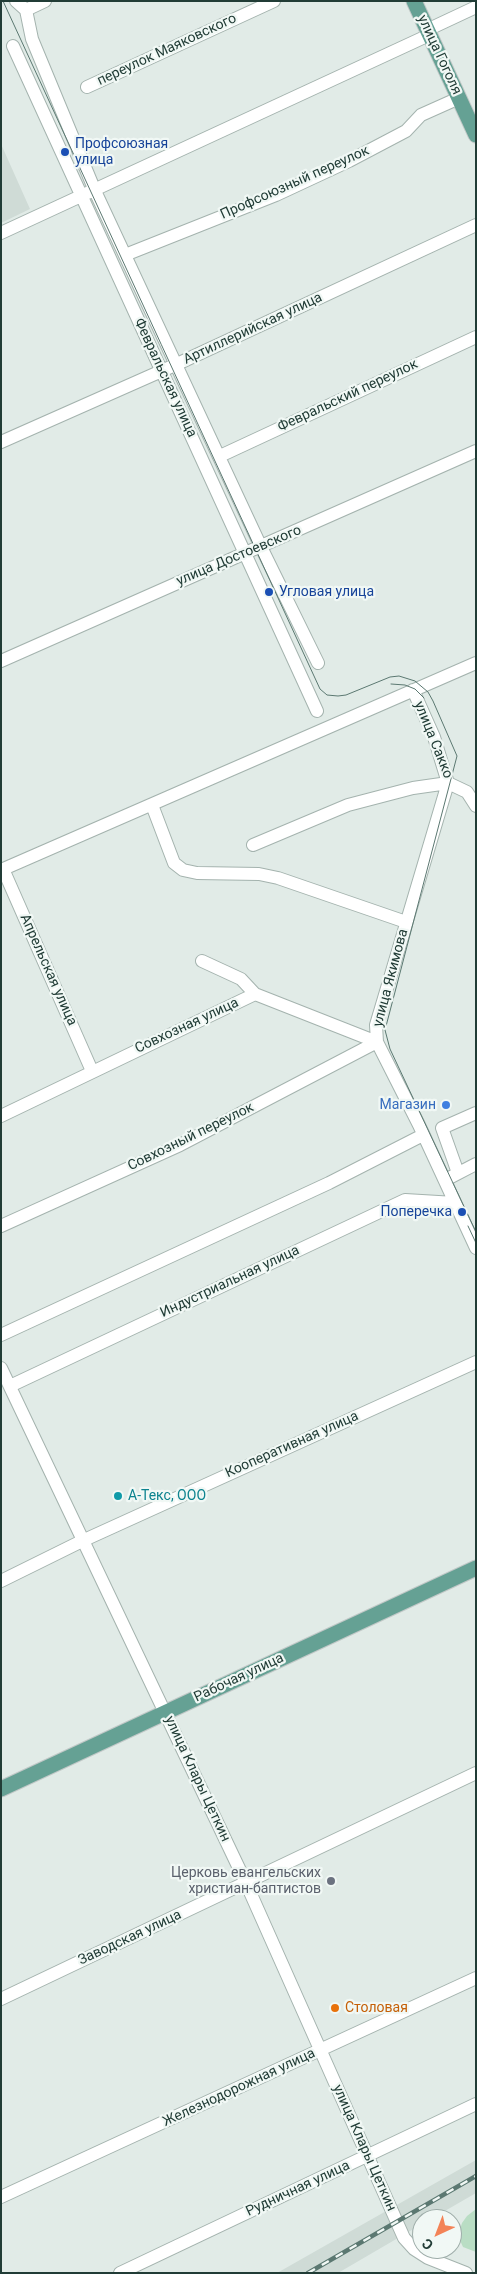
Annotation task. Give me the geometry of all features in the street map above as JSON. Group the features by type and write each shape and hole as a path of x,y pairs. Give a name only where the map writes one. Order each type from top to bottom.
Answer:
{"main road":[{"name":"улица Гоголя","path":"414,1 476,135"},
{"name":"Рабочая улица","path":"1,1789 476,1568"}],"street":[{"path":"16,1 26,10 32,39 94,191 175,365 220,456 260,547 318,663"},
{"path":"26,10 45,1"},
{"name":"переулок Маяковского","path":"87,87 274,1"},
{"path":"1,233 82,197 428,32 476,7"},
{"name":"Февральская улица","path":"13,46 317,711"},
{"name":"Профсоюзный переулок","path":"125,256 276,195 349,161 406,131 421,115 459,98"},
{"name":"Артиллерийская улица","path":"1,442 162,371 476,225"},
{"name":"Февральский переулок","path":"220,456 476,337"},
{"name":"улица Достоевского","path":"1,661 476,451"},
{"path":"2,869 476,663"},
{"name":"улица Сакко","path":"413,690 434,738 448,783 467,792 476,806"},
{"path":"253,845 348,805 412,788 448,783"},
{"name":"улица Якимова","path":"448,783 376,1025 377,1042 476,1248"},
{"path":"152,805 174,863 183,870 197,873 260,874 278,878 406,922"},
{"name":"Апрельская улица","path":"2,869 92,1071"},
{"path":"202,961 241,979 255,994"},
{"name":"Совхозная улица","path":"1,1116 255,994 377,1042"},
{"name":"Совхозный переулок","path":"1,1226 180,1145 377,1042"},
{"path":"458,1173 442,1128 476,1113"},
{"path":"1,1335 329,1183 423,1135"},
{"path":"444,1180 476,1164"},
{"name":"Индустриальная улица","path":"4,1377 405,1200 455,1203"},
{"name":"Кооперативная улица","path":"1,1581 82,1541 476,1362"},
{"name":"улица Клары Цеткин","path":"4,1377 246,1883 396,2222 409,2244 428,2258 466,2273"},
{"name":"Заводская улица","path":"1,1998 476,1773"},
{"name":"Железнодорожная улица","path":"1,2198 476,1978"},
{"name":"Рудничная улица","path":"120,2273 476,2104"}],"shaded area":[{"path":"1,144 30,209 1,223"},
{"path":"476,2160 476,2193 448,2209 412,2209 412,2230 338,2273 277,2273"}],"green space":[{"path":"476,2209 476,2252 462,2245 462,2223"}],"tram line":[{"path":"3,1 320,689 327,695 338,696 346,695 390,677 399,676 415,681 428,692 457,756 385,1030 390,1049 476,1232"},
{"path":"391,684 405,685 415,689 424,698"},
{"path":"468,1226 476,1243"}],"railway":[{"path":"308,2273 476,2176"}],"place":[{"name":"Профсоюзная улица","path":"65,152"},
{"name":"Угловая улица","path":"269,592"},
{"name":"Магазин","path":"446,1105"},
{"name":"Поперечка","path":"462,1212"},
{"name":"А-Текс, ООО","path":"118,1496"},
{"name":"Церковь евангельских христиан-баптистов","path":"331,1881"},
{"name":"Столовая","path":"335,2008"}]}
